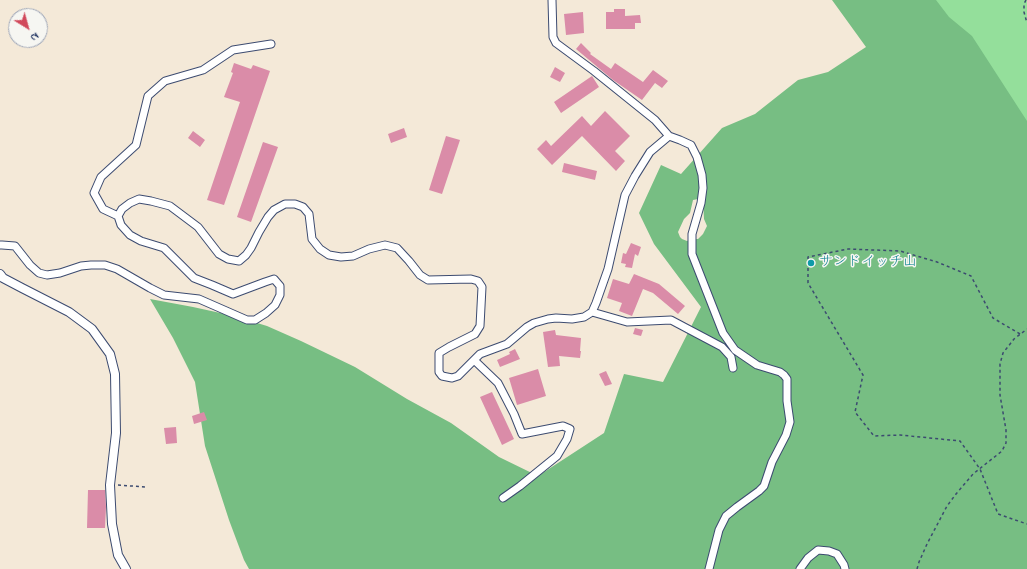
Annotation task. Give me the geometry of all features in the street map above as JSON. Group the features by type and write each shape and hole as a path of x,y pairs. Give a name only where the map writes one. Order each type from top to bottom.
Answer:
{"street":[{"path":"552,0 553,37 556,43 594,71 655,120 669,136 692,145 702,175 703,188 701,203 692,234 692,254 723,332 735,350 757,365 784,374 787,379 787,401 790,422 786,435 772,462 764,486 726,516 719,530 709,569"},
{"path":"0,245 15,246 30,265 39,273 47,275 60,273 81,266 104,266 117,269 164,295 199,299 247,320 255,320 266,313 275,304 280,295 280,286 274,279 233,294 212,284 194,278 164,248 141,241 130,235 122,225 118,216 103,209 94,193 101,178 136,145 148,96 165,81 203,70 233,50 271,44"},
{"path":"118,216 122,209 139,199 170,206 198,227 219,254 228,260 239,261 251,248 268,217 274,210 285,204 295,204 303,207 309,214 312,239 320,249 329,255 341,257 353,256 385,245 397,248 420,275 428,280 471,279 478,281 482,287 480,326 475,334 440,353 438,372 442,376 452,378 458,376 480,354 507,344 534,323 556,318 572,319 584,317 592,312 608,269 625,195 650,152 669,136"},
{"path":"0,274 3,278 69,312 92,329 110,354 115,374 116,433 110,485 112,524 118,555 126,569"},
{"path":"592,312 627,322 671,320 722,347 731,357 733,368"},
{"path":"474,360 498,383 514,414 522,434 563,426 570,429 567,439 557,456 503,498"},
{"path":"800,569 808,558 818,550 829,551 837,554 844,564 845,569"}],"path":[{"path":"1026,0 1024,4 1024,12 1027,23"},
{"path":"1020,334 993,318 971,276 937,262 900,251 856,249 848,249 808,257 808,283 863,375 855,412 874,436 900,435 960,441 980,469 998,514 1027,524"},
{"path":"917,569 927,544 947,506 974,474 1002,451 1006,442 1006,430 1000,394 1000,364 1003,353 1014,339 1027,329"},
{"path":"110,485 145,487"}],"green space":[{"path":"832,0 936,0 949,17 972,36 1027,121 1027,569 249,569 244,560 229,520 205,446 195,382 173,338 150,299 234,316 267,326 301,341 355,367 407,399 451,423 499,457 538,476 604,433 624,374 663,382 701,307 654,244 639,213 661,165 681,174 722,128 755,114 798,80 828,72 866,47","holes":["703,199 704,219 707,226 703,234 698,239 691,239 687,241 682,239 678,232 684,219 690,213 693,200"]},
{"path":"891,0 1027,0 1027,195"}],"building":[{"path":"614,9 625,9 625,16 640,15 641,23 635,23 635,29 606,29 606,12 614,12"},
{"path":"583,12 584,33 566,35 564,14"},
{"path":"581,43 591,53 590,54 611,69 615,63 643,82 653,70 668,81 662,88 655,83 642,100 613,80 576,49"},
{"path":"234,63 251,69 253,65 270,71 224,205 207,200 240,102 224,97 233,73 231,72"},
{"path":"555,67 565,73 560,82 550,77"},
{"path":"592,76 599,87 561,113 554,102"},
{"path":"605,111 630,136 615,151 625,161 616,171 582,136 552,165 537,149 546,140 551,146 582,116 591,126"},
{"path":"404,128 407,137 391,143 388,134"},
{"path":"193,131 205,140 200,147 188,138"},
{"path":"446,136 460,140 442,194 429,190"},
{"path":"263,142 278,147 251,222 237,217"},
{"path":"564,163 597,171 595,180 562,172"},
{"path":"631,243 641,247 638,256 635,254 632,268 625,267 626,264 621,263 623,253 626,254"},
{"path":"634,274 659,284 685,306 678,314 653,293 643,289 632,316 619,311 622,303 607,298 613,279 629,284"},
{"path":"635,328 643,330 641,336 633,334"},
{"path":"555,330 556,335 581,338 580,358 559,356 560,366 548,367 543,332"},
{"path":"515,349 520,359 500,367 497,360 510,354 509,352"},
{"path":"538,369 546,396 517,405 509,378"},
{"path":"606,371 612,384 605,386 599,374"},
{"path":"492,392 514,439 502,445 480,397"},
{"path":"204,412 207,420 194,424 192,416"},
{"path":"176,427 177,443 166,444 164,428"},
{"path":"88,490 105,490 105,528 87,528"}],"place":[{"name":"サンドイッチ山","path":"811,263"}]}
